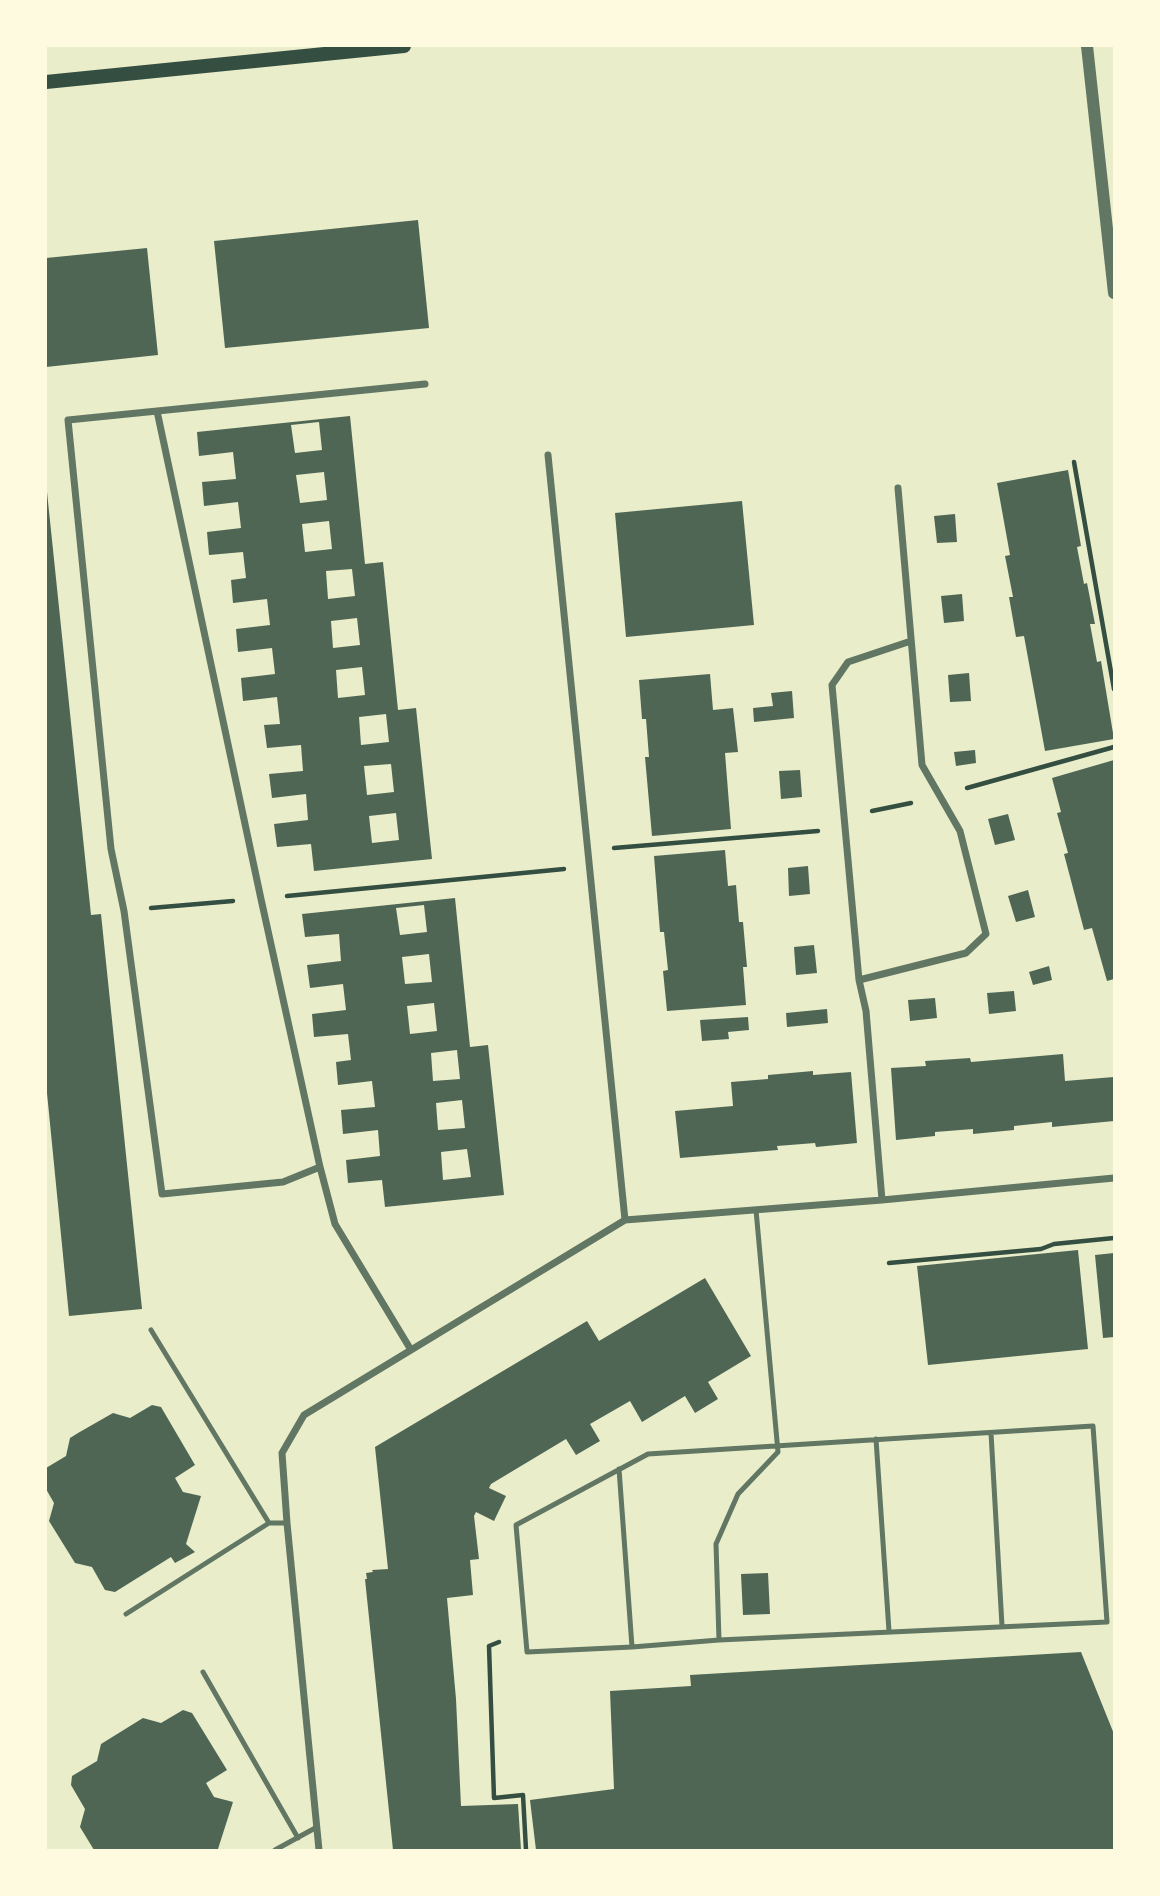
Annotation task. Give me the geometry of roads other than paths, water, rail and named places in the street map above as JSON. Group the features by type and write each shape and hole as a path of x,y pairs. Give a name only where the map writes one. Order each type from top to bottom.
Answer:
{"main road":[{"path":"46,82 404,46"}],"street":[{"path":"1087,46 1115,293"},
{"path":"320,1167 282,1182 162,1194 124,911 111,849 68,420 425,384"},
{"path":"157,411 261,899 335,1224 411,1350"},
{"path":"548,455 625,1220"},
{"path":"859,981 966,953 986,934 960,831 922,765 898,488"},
{"path":"882,1200 866,1012 859,981 832,685 848,662 911,641"},
{"path":"319,1850 282,1453 304,1415 625,1220 1115,1178"}],"lane":[{"path":"719,1640 716,1544 738,1494 778,1452 756,1210"},
{"path":"150,1330 269,1523"},
{"path":"1093,1426 1107,1622 890,1631 527,1652 516,1525 648,1454 777,1445 1093,1426"},
{"path":"991,1433 1002,1626"},
{"path":"876,1439 890,1631"},
{"path":"619,1469 632,1647"},
{"path":"126,1614 269,1523 287,1522"},
{"path":"203,1672 298,1838"},
{"path":"275,1850 317,1827"}]}
